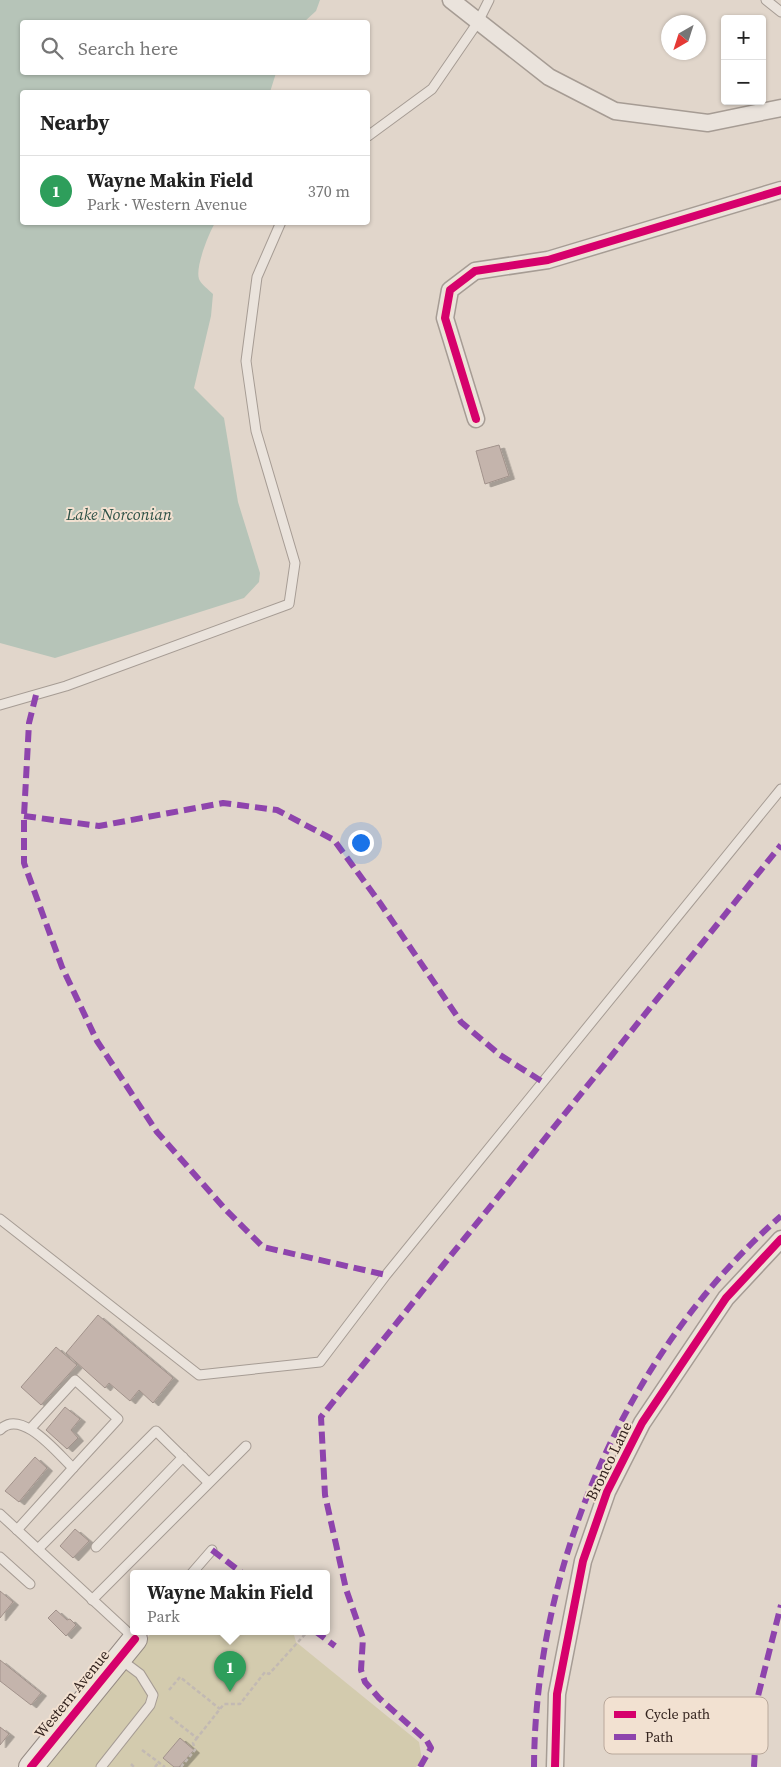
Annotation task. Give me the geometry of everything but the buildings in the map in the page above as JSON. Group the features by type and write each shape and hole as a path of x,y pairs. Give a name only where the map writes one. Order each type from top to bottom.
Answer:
{"street":[{"path":"451,0 549,76 615,111 708,123 781,108"},
{"path":"476,419 445,318 450,290 475,271 548,260 781,190"},
{"name":"Bronco Lane","path":"555,1767 557,1694 583,1561 607,1492 642,1423 726,1298 781,1239"},
{"name":"Western Avenue","path":"31,1767 139,1635"}],"lane":[{"path":"370,135 432,89 478,22 490,0"},
{"path":"766,0 781,12"},
{"path":"0,705 66,686 289,604 295,563 256,431 246,361 257,277 280,225"},
{"path":"0,1218 199,1375 320,1362 386,1275 781,789"},
{"path":"17,1530 118,1419 75,1380 31,1428"},
{"path":"0,1430 4,1425 14,1424 31,1428 73,1468"},
{"path":"38,1549 156,1431 208,1482"},
{"path":"92,1600 246,1446"},
{"path":"96,1548 183,1457"},
{"path":"0,1514 92,1600 130,1628"},
{"path":"195,1570 212,1550"},
{"path":"0,1557 30,1584"},
{"path":"101,1767 150,1705 153,1695 140,1674 119,1658"}],"path":[{"path":"181,1767 195,1750 193,1743 224,1704 240,1704 265,1672 269,1674 304,1635"},
{"path":"170,1690 180,1677 220,1709"},
{"path":"170,1717 197,1738"},
{"path":"142,1750 165,1767"},
{"path":"155,1767 159,1762"}],"shaded area":[{"path":"150,1635 294,1635 296,1642 419,1742 422,1760 416,1767 43,1767"}],"water":[{"name":"Lake Norconian","path":"0,0 320,0 316,11 306,20 20,20 20,75 275,75 271,90 20,90 20,225 214,225 206,242 198,274 203,285 213,294 211,316 194,388 224,418 238,502 260,573 259,582 244,598 55,658 0,643"}],"marked path":[{"path":"36,695 29,723 24,816 24,863 62,967 97,1041 157,1132 226,1210 263,1247 386,1275"},
{"path":"24,816 99,826 223,803 277,810 334,840 380,903 461,1022 500,1055 543,1082"},
{"path":"420,1767 431,1748 427,1741 379,1698 365,1682 361,1670 363,1638 346,1589 325,1495 321,1417 781,845"},
{"path":"534,1767 539,1690 551,1613 572,1538 600,1465 635,1396 678,1330 726,1270 781,1216"},
{"path":"212,1550 238,1570"},
{"path":"758,1697 781,1605"},
{"path":"320,1635 335,1646"},
{"path":"754,1767 755,1754"}],"cycle path":[{"path":"476,419 445,318 450,290 475,271 548,260 781,190"},
{"path":"555,1767 557,1694 583,1561 607,1492 642,1423 726,1298 781,1239"},
{"path":"31,1767 135,1639"}],"place":[{"name":"Wayne Makin Field","path":"230,1692"}]}
